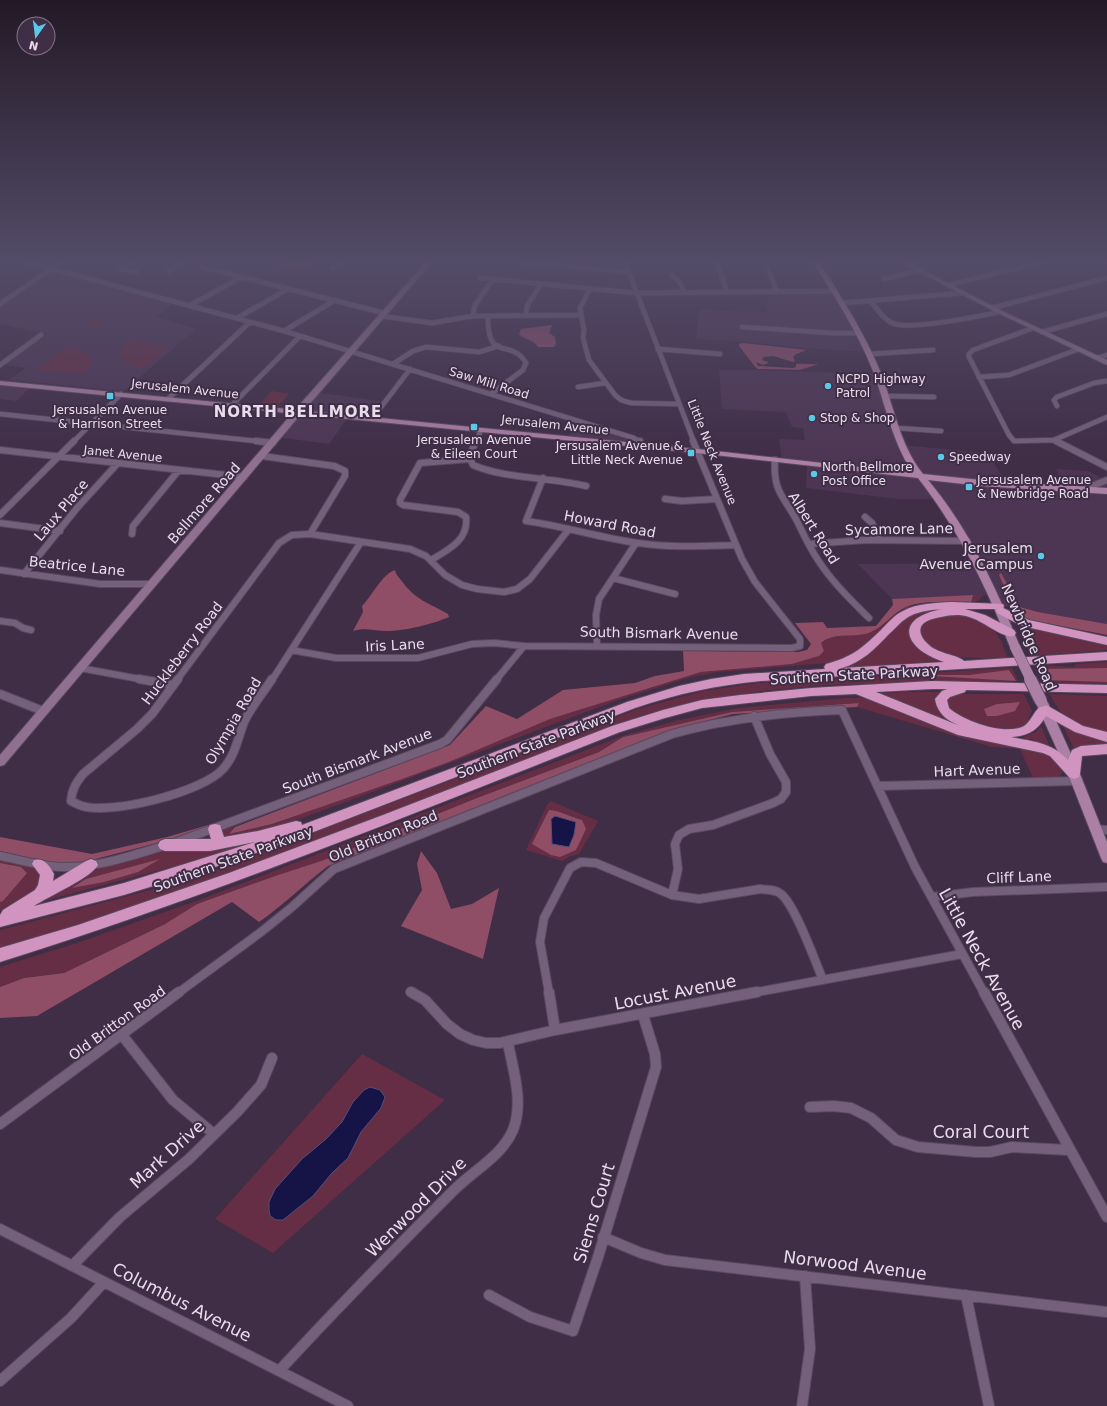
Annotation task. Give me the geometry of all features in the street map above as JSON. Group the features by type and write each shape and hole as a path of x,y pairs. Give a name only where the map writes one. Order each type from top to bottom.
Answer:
{"highway":[{"path":"795,674 846,663 860,656 900,617 914,610 937,606 1000,609 1026,623 1107,641"},
{"path":"976,664 944,658 926,648 916,636 915,629 919,620 925,616 938,612 963,612 982,618 1010,633"},
{"name":"Southern State Parkway","path":"0,921 124,889 216,861 346,814 655,696 678,689 720,681 795,674 1107,656"},
{"name":"Southern State Parkway","path":"0,955 225,881 616,730 663,714 702,704 740,699 904,685 1107,689"},
{"path":"975,686 946,694 942,699 942,706 945,711 959,721 994,732 1012,734 1022,732 1033,727 1042,705 1079,729 1107,737"},
{"path":"856,689 962,732 1046,749 1054,753 1076,778"},
{"path":"1076,778 1074,761 1076,753 1081,751 1107,749"},
{"path":"165,845 210,845 258,836 346,814"},
{"path":"215,829 216,836 220,843"},
{"path":"39,864 47,874 45,886 41,893"},
{"path":"0,917 27,904 41,893 82,872 91,865"}],"main road":[{"name":"Bellmore Road","path":"2,757 372,328"},
{"name":"Newbridge Road","path":"856,328 870,354 908,459 946,508 979,563 1015,647 1101,830 1107,858"},
{"path":"1034,328 1107,362"},
{"name":"Jerusalem Avenue","path":"0,383 641,445 922,477 1007,485 1107,491"}],"street":[{"path":"168,399 244,328"},
{"name":"Saw Mill Road","path":"271,328 634,438 640,441 641,445"},
{"path":"284,331 290,328"},
{"path":"489,328 490,339 499,346 524,357 526,363 523,370 491,394"},
{"path":"584,328 583,338 590,363 615,396 626,402 637,404 679,404"},
{"name":"Little Neck Avenue","path":"650,328 697,451 736,545 755,582 800,639"},
{"path":"751,328 832,333 859,332"},
{"path":"1034,328 970,352 969,357 1009,435 1014,440 1054,440 1107,417"},
{"path":"1042,332 1058,328"},
{"path":"0,365 41,335"},
{"path":"232,406 300,336"},
{"path":"393,364 413,351 426,347 475,352 490,350 499,346"},
{"path":"658,349 720,354"},
{"path":"979,377 1009,375 1078,349"},
{"path":"870,354 933,350"},
{"path":"1097,358 1107,355"},
{"path":"372,419 410,369"},
{"path":"1057,406 1054,400 1057,397 1094,382 1107,381"},
{"path":"578,387 605,383"},
{"path":"0,514 121,394"},
{"path":"886,396 934,397"},
{"path":"0,414 273,443"},
{"path":"896,428 940,430"},
{"path":"481,430 470,454 470,459 475,466 488,471 566,481 586,486"},
{"path":"1054,440 1107,467"},
{"name":"Janet Avenue","path":"0,450 244,477"},
{"path":"262,456 334,466 345,471 345,476 310,534"},
{"path":"431,560 452,549 459,542 467,525 466,517 458,512 402,505 400,500 420,463 470,459"},
{"name":"Albert Road","path":"775,460 773,478 776,488 795,517 809,544 826,571 869,618"},
{"name":"Laux Place","path":"24,574 77,508 118,463"},
{"path":"132,534 133,526 179,470"},
{"name":"Howard Road","path":"543,478 526,522 636,543 675,546 736,545"},
{"path":"1085,490 1107,480"},
{"path":"665,499 688,501 717,499"},
{"path":"866,517 872,523 879,540"},
{"path":"0,523 60,530"},
{"name":"Huckleberry Road","path":"72,790 91,765 128,738 140,727 279,543 292,535 310,534 410,549 419,552 431,560 445,575 462,585 491,592 510,591 521,586 530,579 569,529"},
{"name":"Sycamore Lane","path":"809,544 879,540 967,541"},
{"name":"Olympia Road","path":"72,790 70,798 74,804 86,808 105,808 135,805 189,789 216,776 224,768 233,752 245,721 361,542"},
{"path":"597,646 597,605 600,597 636,543"},
{"name":"Beatrice Lane","path":"0,570 100,584 152,584"},
{"path":"613,578 675,594"},
{"path":"0,621 15,623 23,628 31,630"},
{"name":"South Bismark Avenue","path":"0,856 39,864 69,867 91,865 165,845 215,829 440,744 446,740 524,646 796,648 801,645 800,639"},
{"name":"Iris Lane","path":"291,650 336,658 411,658 429,656 452,648 475,643 524,646"},
{"path":"80,668 173,685"},
{"path":"0,694 43,711"},
{"name":"Little Neck Avenue","path":"842,710 878,786 897,831 962,954 1107,1217"},
{"name":"Old Britton Road","path":"0,1124 261,932 292,907 327,874 334,870 661,738 706,725 754,716 791,712 842,710"},
{"path":"672,895 678,869 675,844 679,835 689,829 713,825 773,803 781,799 786,792 786,782 770,754 754,716"},
{"name":"Hart Avenue","path":"878,786 1076,778"},
{"path":"555,1030 540,942 540,931 544,918 565,876 570,868 581,862 596,863 672,895 699,899 761,889 777,891 787,900 793,910 823,980"},
{"name":"Cliff Lane","path":"932,897 973,892 1107,887"},
{"name":"Locust Avenue","path":"411,992 428,1002 447,1024 461,1034 487,1043 508,1043 555,1030 643,1015 962,954"},
{"name":"Siems Court","path":"489,1295 514,1310 538,1321 573,1330 598,1257 656,1067 654,1054 643,1015"},
{"path":"122,1035 173,1100 214,1134"},
{"name":"Wenwood Drive","path":"279,1371 466,1177 495,1154 508,1138 517,1115 517,1100 508,1043"},
{"name":"Mark Drive","path":"72,1266 120,1217 189,1159 214,1134 261,1085 272,1058"},
{"name":"Coral Court","path":"810,1107 834,1106 851,1108 871,1118 882,1130 896,1140 918,1147 976,1152 990,1152 1012,1147 1069,1150"},
{"name":"Columbus Avenue","path":"0,1229 348,1406"},
{"name":"Norwood Avenue","path":"604,1237 641,1253 665,1260 1107,1312"},
{"path":"802,1406 810,1349 805,1276"},
{"path":"0,1381 71,1318 104,1282"},
{"path":"966,1295 989,1406"}],"shaded area":[{"path":"17,328 191,328 196,329 124,391 9,380 26,368 4,365 46,334"},
{"path":"551,328 549,333 555,337 556,344 554,347 538,347 536,344 519,334 521,329"},
{"path":"697,328 853,328 867,352 816,349 734,341 696,339"},
{"path":"131,339 170,348 143,368 126,363 120,355 124,345"},
{"path":"743,343 807,350 796,354 793,357 795,361 793,362 773,356 763,357 762,360 768,363 763,365 756,362 758,366 793,368 796,367 796,364 819,364 800,370 758,369 739,346 739,344"},
{"path":"65,347 81,350 91,357 92,364 84,374 36,370"},
{"path":"719,370 877,374 901,445 988,453 1007,485 1107,491 1107,624 1038,612 1020,607 999,606 994,595 892,599 858,564 979,563 939,499 898,499 806,488 807,464 782,461 779,439 805,440 803,428 792,427 786,412 722,409"},
{"path":"0,384 31,387 16,401 0,399"},
{"path":"272,391 289,394 277,407 259,405"},
{"path":"315,392 380,401 367,418 349,416 329,444 276,437"},
{"path":"576,421 639,440 640,445 569,437"},
{"path":"1056,469 1088,471 1107,480 1107,490 1064,487"},
{"path":"395,570 406,587 417,597 448,614 449,617 427,625 402,630 387,631 362,629 353,631 363,612 362,606 381,581 390,572"},
{"path":"1001,573 1020,607 1038,612 1107,624 1107,635 1020,618 1015,612 999,575"},
{"path":"973,595 983,595 979,600 970,604 918,606 862,650 848,658 827,663 718,672 691,677 618,700 276,828 222,839 220,832 224,829 235,827 229,833 272,824 449,762 550,719 701,672 792,664 819,656 821,643 827,637 871,632 906,607 925,603 971,603"},
{"path":"973,595 971,603 930,602 906,607 871,632 826,639 821,643 824,651 819,656 792,664 701,672 550,719 449,762 402,779 272,824 229,834 235,827 450,745 486,706 517,719 563,690 635,683 655,676 684,671 683,651 798,652 807,650 811,644 795,623 823,622 827,628 876,626 893,605 892,599"},
{"path":"926,610 928,613 919,617 914,622 909,638 914,639 937,657 938,661 850,667 848,665 902,620 912,613"},
{"path":"945,615 974,618 988,625 1000,639 1008,659 950,657 932,649 921,638 920,626 929,619"},
{"path":"1020,624 1107,644 1107,650 1032,656 1018,625"},
{"path":"1107,662 1107,684 1044,682 1036,665 1074,667 1076,664"},
{"path":"1012,668 1018,681 824,685 762,691 708,699 645,714 218,878 128,909 0,949 0,930 150,890 219,869 641,708 704,691 757,683"},
{"path":"1107,668 1107,682 1045,680 1039,669"},
{"path":"1009,670 1016,681 915,675 969,675"},
{"path":"943,692 936,699 937,707 944,716 940,718 952,724 874,694"},
{"path":"955,694 1024,694 1032,711 1028,719 1031,720 1023,731 992,729 951,714 945,700"},
{"path":"1050,694 1107,696 1107,735 1087,730 1072,722 1060,711"},
{"path":"845,698 862,698 880,702 960,735 980,740 1029,747 1055,757 1062,771 1061,775 1057,777 1033,778 1020,749 992,747 857,707 858,703 732,712 623,737 599,752 477,798 324,860 197,904 165,924 64,973 24,978 0,987 0,967 77,943 199,900 625,735 679,720 738,708"},
{"path":"1020,702 1015,711 997,716 987,716 984,709 997,704"},
{"path":"859,703 857,707 733,714 678,728 328,866 277,909 259,922 232,902 37,1016 0,1018 0,987 24,978 64,973 165,924 197,904 324,860 477,798 599,752 623,737 732,712"},
{"path":"1062,724 1107,741 1107,747 1075,751"},
{"path":"1041,726 1051,749 1035,743 1033,739 1025,739 1023,737 1036,732"},
{"path":"551,801 598,821 579,854 562,861 526,850 547,805"},
{"path":"549,810 582,820 586,829 576,850 560,857 551,855 532,844"},
{"path":"555,816 576,822 574,835 569,847 552,844 551,819"},
{"path":"232,818 169,840 84,862 53,863 0,851 0,837 92,854 167,837"},
{"path":"231,846 232,849 175,866 29,905 62,885 104,867 139,856 162,850"},
{"path":"421,851 437,873 451,909 472,904 499,888 483,959 401,926 422,890 417,864"},
{"path":"160,859 138,872 104,882 72,888 86,879"},
{"path":"0,861 30,866 37,869 42,879 38,891 0,911"},
{"path":"0,863 21,867 27,873 3,901 0,902"},
{"path":"362,1054 445,1100 273,1253 215,1219"},
{"path":"370,1087 380,1090 385,1097 381,1108 361,1132 348,1158 332,1173 313,1196 283,1220 276,1220 270,1216 269,1202 275,1189 302,1159 326,1139 342,1122 353,1102 364,1090"}],"place":[{"name":"NCPD Highway Patrol","path":"828,386"},
{"name":"Jersusalem Avenue & Harrison Street","path":"110,396"},
{"name":"Stop & Shop","path":"812,418"},
{"name":"Jersusalem Avenue & Eileen Court","path":"474,427"},
{"name":"Jersusalem Avenue & Little Neck Avenue","path":"691,453"},
{"name":"Speedway","path":"941,457"},
{"name":"North Bellmore Post Office","path":"814,474"},
{"name":"Jersusalem Avenue & Newbridge Road","path":"969,487"},
{"name":"Jerusalem Avenue Campus","path":"1041,556"}],"district":[{"name":"NORTH BELLMORE","path":"298,412"}]}
